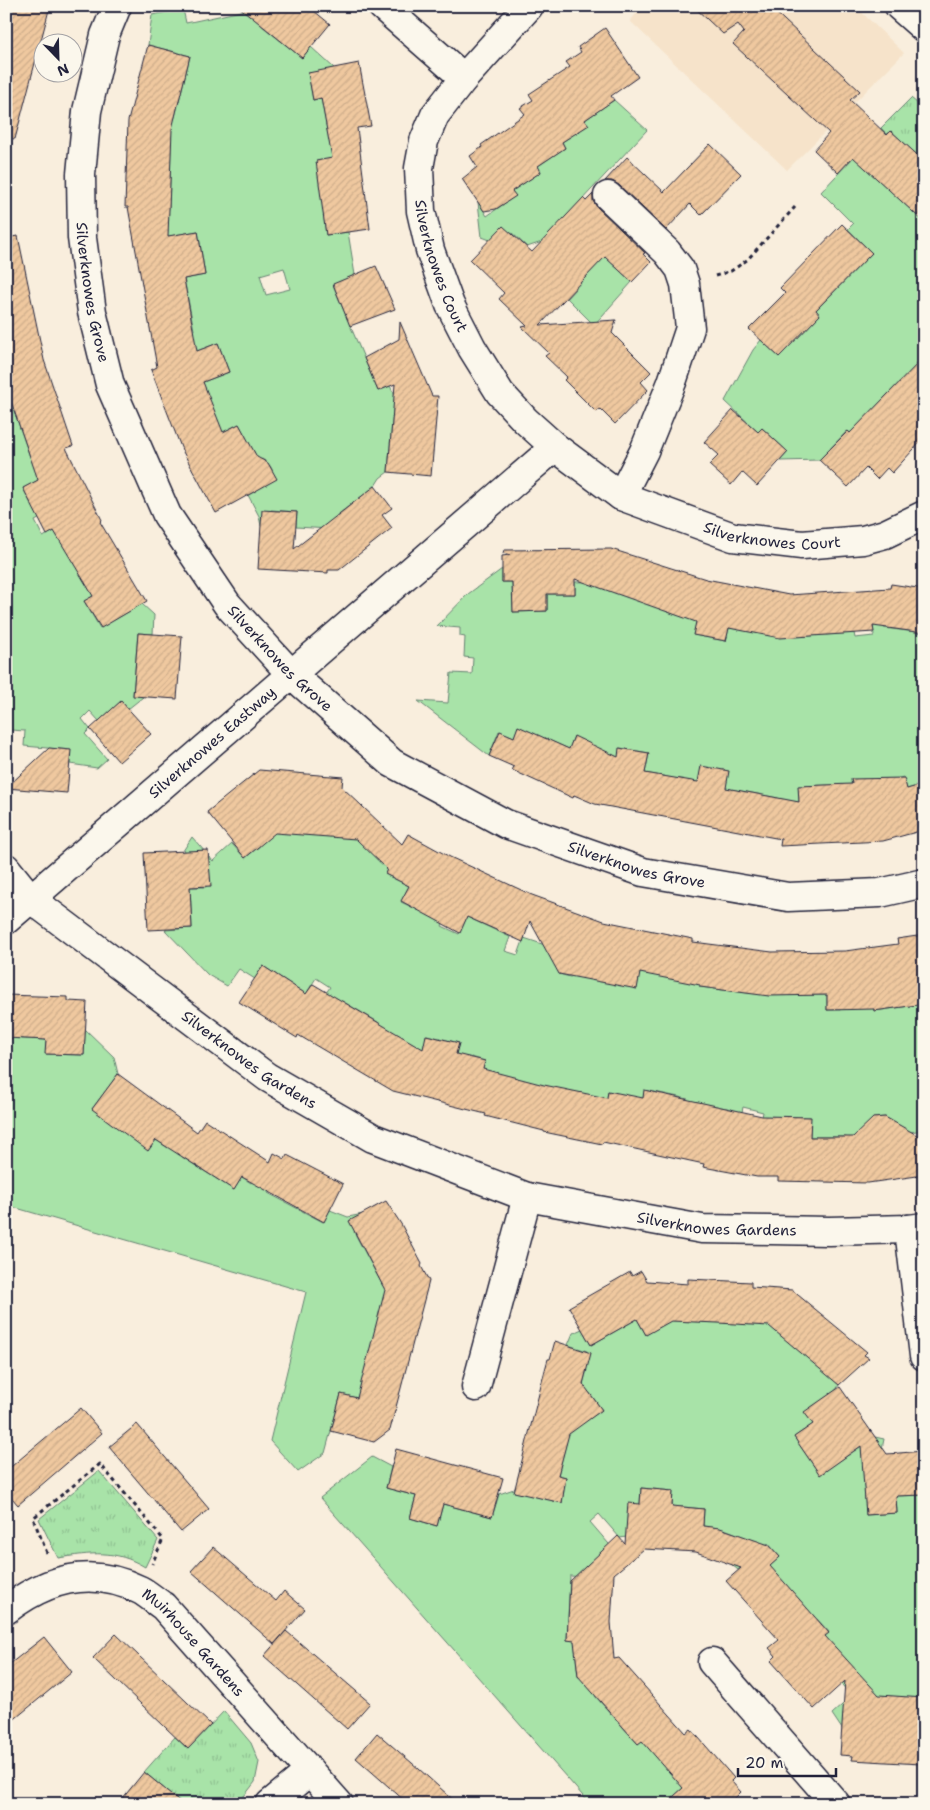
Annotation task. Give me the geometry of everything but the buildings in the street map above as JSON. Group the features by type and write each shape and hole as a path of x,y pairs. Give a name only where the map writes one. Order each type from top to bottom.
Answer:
{"street":[{"name":"Silverknowes Grove","path":"117,6 105,35 87,111 81,174 82,238 92,312 110,384 167,515 228,604 291,674 392,763 506,824 643,872 788,897 880,893 924,883"},
{"path":"382,6 464,78"},
{"name":"Silverknowes Court","path":"529,6 464,78 436,115 424,141 419,168 421,211 430,250 450,305 472,348 500,393 526,421 555,447 621,496 733,537 802,545 862,540 885,534 924,515"},
{"path":"899,6 924,28"},
{"path":"608,196 667,252 680,269 686,284 690,328 672,382 644,450 621,496"},
{"name":"Silverknowes Eastway","path":"6,920 555,447"},
{"name":"Silverknowes Gardens","path":"6,868 31,899 268,1077 373,1138 527,1198 702,1229 829,1231 916,1228 924,1356"},
{"path":"476,1387 527,1198"},
{"name":"Muirhouse Gardens","path":"6,1610 30,1592 58,1582 85,1576 112,1580 140,1590 163,1606 339,1804"},
{"path":"712,1662 836,1804"},
{"path":"270,1804 310,1771"}],"path":[{"path":"686,284 731,271 747,260 795,207"},
{"path":"58,1582 33,1518 100,1464 163,1539 140,1590"}],"shaded area":[{"path":"643,6 855,6 904,53 787,170 630,21"}],"green space":[{"path":"183,9 186,23 251,9 262,26 302,58 311,47 334,68 310,83 313,100 321,98 328,134 339,158 317,161 326,235 348,232 355,275 333,285 378,391 390,386 393,392 423,390 393,409 388,472 380,478 375,486 336,516 345,541 330,529 296,527 297,512 271,510 270,527 261,526 259,516 248,495 254,492 254,489 273,479 273,472 262,459 245,469 241,462 255,454 239,424 216,436 203,382 229,372 218,343 181,357 173,334 194,330 184,279 205,275 198,231 164,237 169,208 171,145 163,144 175,117 190,56 148,45 152,15","holes":["284,268 290,289 266,295 260,275"]},
{"path":"911,98 924,109 924,161 891,131 887,134 881,128"},
{"path":"614,100 647,130 564,219 632,282 594,325 567,298 575,289 545,241 527,247 512,233 490,240 482,237 478,202 487,216 515,196 512,191 541,172 538,166 565,148 562,142 588,125 585,120"},
{"path":"881,128 887,134 861,164 924,222 924,333 921,336 924,339 924,362 851,433 847,431 819,460 780,461 788,452 762,428 758,432 725,401 753,350 761,340 779,357 820,315 816,310 872,253 848,229 853,224 821,192"},
{"path":"6,387 31,460 51,474 23,488 31,504 48,514 35,521 43,537 56,530 93,596 84,601 100,628 142,604 154,615 153,634 138,633 133,695 143,697 128,709 121,701 99,721 90,711 82,719 90,729 85,734 107,759 97,768 70,764 70,750 24,746 25,731 11,730 9,744 6,744"},
{"path":"502,569 502,582 512,582 513,612 547,611 547,594 575,594 575,582 601,581 697,616 694,635 726,641 729,628 791,637 854,633 855,638 874,636 872,611 887,609 884,628 924,633 924,784 907,789 903,777 883,783 851,780 852,799 834,800 834,785 799,786 799,802 785,803 778,798 645,773 649,753 620,748 610,799 574,736 569,749 518,727 514,737 499,731 489,756 418,701 448,703 451,673 472,674 473,658 464,657 465,637 460,636 460,628 437,626 468,594"},
{"path":"240,821 339,823 391,861 385,874 409,886 401,902 418,910 428,891 452,905 442,926 459,934 467,917 510,937 505,951 518,955 524,938 563,951 559,974 570,977 575,975 640,973 701,982 700,987 748,993 827,995 827,1010 840,1010 871,991 874,1011 924,1004 924,1115 922,1115 924,1130 894,1134 892,1121 885,1117 873,1118 871,1150 846,1137 810,1137 810,1117 787,1117 757,1141 763,1112 743,1107 739,1127 732,1109 715,1106 687,1107 688,1099 645,1090 641,1107 608,1091 607,1098 478,1090 485,1061 471,1057 469,1064 454,1060 459,1043 427,1035 416,1077 378,1022 342,1001 330,1021 314,1011 330,987 316,978 306,994 263,966 255,979 239,969 227,986 208,975 165,930 192,928 190,887 206,887 210,882 184,865 183,851 192,837 213,861 232,844 245,858 260,846"},
{"path":"85,1029 114,1057 118,1074 92,1109 156,1140 168,1148 174,1141 187,1148 182,1157 234,1190 242,1177 251,1183 264,1163 274,1180 268,1193 323,1222 330,1210 348,1217 363,1214 354,1232 383,1286 396,1279 357,1398 341,1394 325,1453 298,1472 270,1441 306,1292 6,1205 6,1038 46,1040 46,1054 84,1055"},
{"path":"646,1300 765,1314 839,1385 836,1390 805,1412 813,1424 794,1437 820,1474 875,1437 884,1439 881,1454 864,1482 866,1515 897,1513 896,1496 924,1495 924,1698 842,1729 832,1714 852,1696 841,1684 846,1681 816,1644 829,1632 817,1619 796,1638 770,1566 780,1557 768,1543 738,1570 732,1565 742,1536 727,1530 703,1526 704,1509 672,1506 673,1491 641,1488 640,1504 626,1537 620,1538 599,1514 590,1522 621,1558 603,1578 570,1576 567,1640 599,1642 575,1647 578,1677 615,1674 595,1696 638,1744 657,1727 683,1788 673,1797 679,1804 590,1804 320,1498 372,1457 391,1467 386,1488 416,1496 410,1518 437,1526 443,1504 492,1517 499,1494 526,1485 520,1467 547,1474 562,1503 566,1477 558,1475 573,1416 583,1423 602,1410 590,1393 581,1391 587,1370 581,1367 587,1351 568,1345 573,1333 582,1329 591,1345 637,1319 646,1335"},
{"path":"99,1471 158,1540 145,1567 134,1561 113,1555 92,1554 58,1558 39,1519"},
{"path":"224,1711 251,1743 259,1762 255,1782 245,1795 234,1804 183,1804 144,1772 175,1737 188,1749"}]}
